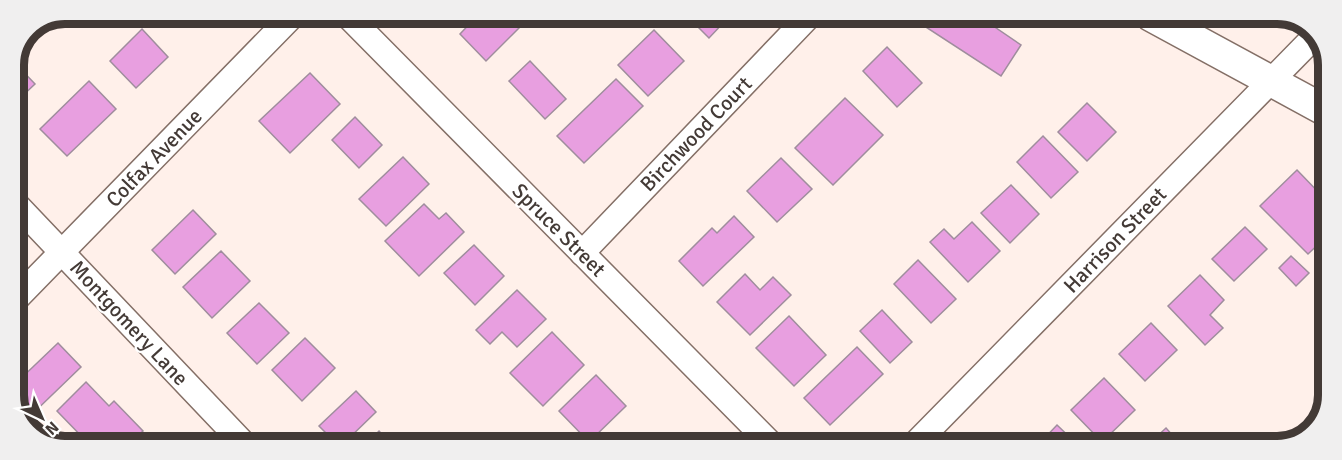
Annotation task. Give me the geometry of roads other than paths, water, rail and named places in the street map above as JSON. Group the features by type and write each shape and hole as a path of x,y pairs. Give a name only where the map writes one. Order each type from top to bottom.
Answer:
{"main road":[{"path":"1165,24 1318,107"}],"street":[{"name":"Colfax Avenue","path":"24,291 284,24"},
{"name":"Spruce Street","path":"356,24 763,436"},
{"name":"Birchwood Court","path":"582,253 801,24"},
{"name":"Harrison Street","path":"923,436 1310,41"},
{"name":"Montgomery Lane","path":"24,212 236,436"}]}
